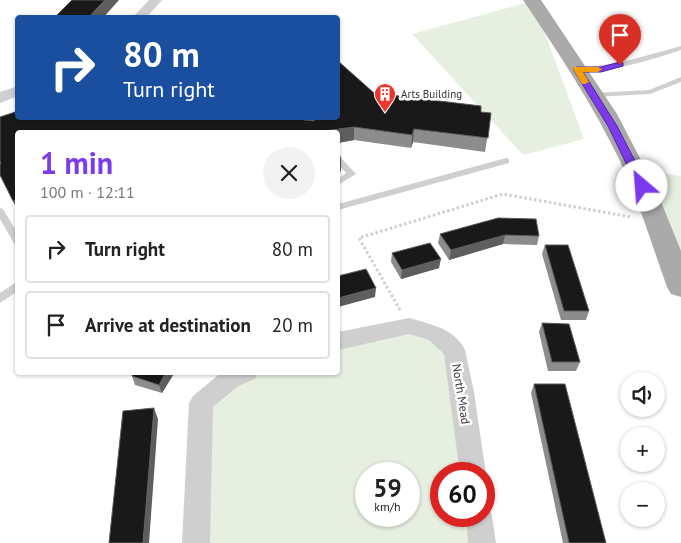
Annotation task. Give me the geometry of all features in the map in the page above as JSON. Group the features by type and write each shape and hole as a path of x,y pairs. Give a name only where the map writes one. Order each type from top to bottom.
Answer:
{"main road":[{"path":"532,0 612,126 638,178 681,287"}],"street":[{"path":"141,15 156,0"},
{"path":"0,98 15,91"},
{"name":"North Mead","path":"340,341 409,326 436,334 454,350 471,462"},
{"path":"196,543 201,403 230,379 240,375"},
{"path":"480,527 482,543"}],"lane":[{"path":"577,69 601,69 658,56 681,48"},
{"path":"593,95 650,92 681,79"},
{"path":"340,162 352,174 340,181"},
{"path":"340,205 506,162"},
{"path":"0,211 15,238"},
{"path":"0,299 15,287"}],"path":[{"path":"409,326 359,238 503,194 656,221"}],"green space":[{"path":"533,1 584,139 523,155 412,34"},
{"path":"634,169 681,176 681,287"},
{"path":"409,326 454,350 469,462 430,462 430,527 478,527 480,543 196,543 201,403 245,375 340,375 340,343"}],"building":[{"path":"72,0 105,0 91,15 57,15"},
{"path":"340,63 374,93 481,106 481,112 491,113 488,138 414,129 412,135 354,127 332,130 15,130 15,201 13,201 0,175 0,117 15,112 15,120 340,120"},
{"path":"498,218 536,219 539,236 505,235 451,250 440,234"},
{"path":"430,243 441,259 402,270 392,253"},
{"path":"545,245 568,245 589,311 564,311"},
{"path":"366,269 376,288 340,297 340,276"},
{"path":"542,323 569,324 580,362 552,362"},
{"path":"132,375 164,375 159,385"},
{"path":"534,384 565,384 606,543 569,543"},
{"path":"154,408 143,543 109,543 123,411"}],"slow traffic":[{"path":"585,82 577,69 598,69"}],"place":[{"name":"Arts Building","path":"385,113"}],"route":[{"path":"620,65 601,69 577,69 612,126 642,186"}]}
